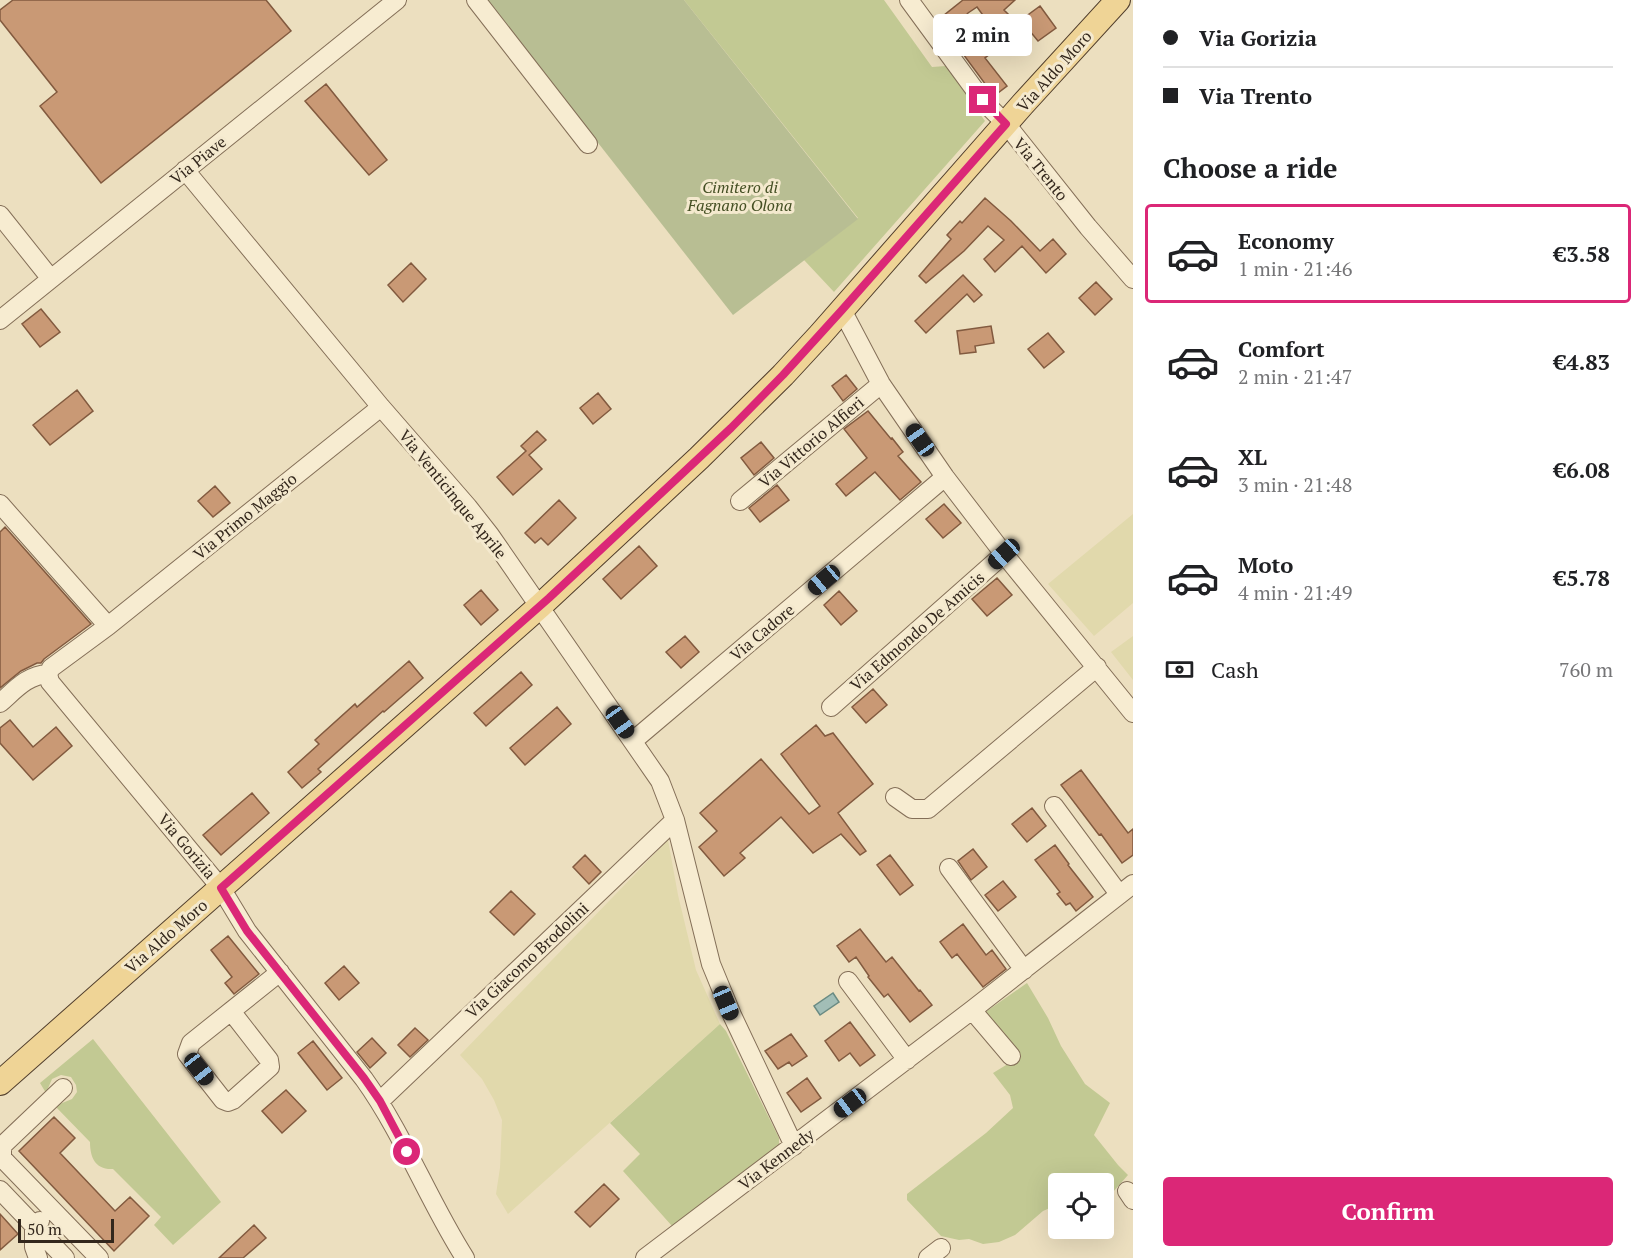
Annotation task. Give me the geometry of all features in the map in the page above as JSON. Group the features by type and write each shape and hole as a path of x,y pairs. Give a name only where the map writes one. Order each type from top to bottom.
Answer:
{"main road":[{"name":"Via Aldo Moro","path":"0,1083 540,606 723,435 783,375 1118,0"}],"street":[{"name":"Via Piave","path":"0,320 397,0"},
{"path":"476,0 588,144"},
{"name":"Via Trento","path":"909,0 975,91 1006,124 1088,228 1133,279"},
{"name":"Via Venticinque Aprile","path":"185,170 490,535 660,781 675,820 711,964 732,1015 794,1146"},
{"path":"0,215 51,279"},
{"path":"842,310 881,384 945,477 1004,554 1133,713"},
{"name":"Via Vittorio Alfieri","path":"740,501 881,384"},
{"name":"Via Primo Maggio","path":"108,626 381,407"},
{"name":"Via Cadore","path":"633,741 945,477"},
{"path":"0,504 108,626 51,668 48,674 39,674 29,678 0,703"},
{"name":"Via Edmondo De Amicis","path":"831,707 1004,554"},
{"path":"895,797 912,809 928,808 1097,667"},
{"name":"Via Gorizia","path":"48,674 50,682 221,888 247,931 364,1078 380,1101 449,1233 465,1258"},
{"name":"Via Kennedy","path":"645,1258 907,1060 1126,889 1054,806"},
{"name":"Via Giacomo Brodolini","path":"380,1101 675,820"},
{"path":"950,868 1024,970"},
{"path":"231,1011 269,1060 270,1067 228,1102 223,1100 187,1054 191,1043 231,1011 280,972"},
{"path":"848,981 907,1060"},
{"path":"972,1010 1011,1056"},
{"path":"63,1088 2,1146 2,1158 99,1258"},
{"path":"2,1195 65,1258"},
{"path":"34,1226 53,1211"},
{"path":"34,1226 34,1247 38,1258"}],"shaded area":[{"path":"1133,514 1133,603 1094,636 1048,584"},
{"path":"1133,636 1133,680 1111,652"},
{"path":"668,840 678,895 696,970 720,1024 508,1214 496,1194 500,1168 502,1120 482,1079 460,1055"}],"green space":[{"name":"Cimitero di Fagnano Olona","path":"486,0 684,0 858,219 733,315"},
{"path":"684,0 884,0 932,67 946,66 985,121 834,292 804,260 858,218"},
{"path":"1027,983 1048,1018 1061,1046 1085,1084 1110,1103 1094,1135 1128,1175 1114,1191 1114,1173 1048,1173 1048,1209 1015,1235 999,1242 983,1244 969,1239 959,1240 941,1236 907,1200 907,1194 986,1133 1013,1108 1010,1095 993,1073 1021,1056 984,1013"},
{"path":"720,1024 726,1031 779,1138 779,1146 672,1226 623,1171 640,1154 610,1123"},
{"path":"93,1039 221,1202 173,1245 154,1225 161,1217 113,1169 107,1169 95,1162 90,1142 55,1106 72,1099 77,1092 71,1077 61,1075 52,1079 46,1093 40,1083"}],"water":[{"path":"833,993 839,1002 820,1015 814,1006"}],"building":[{"path":"13,0 266,0 291,31 101,183 40,106 57,92 0,20 0,10"},
{"path":"963,0 1015,0 1004,10 1009,15 993,29 1004,43 985,58 1007,86 994,96 938,20","holes":["977,7 993,29 974,42 959,23"]},
{"path":"1040,6 1056,28 1038,41 1029,30 1025,33 1017,23"},
{"path":"326,84 387,160 369,175 305,101"},
{"path":"985,198 1040,251 1053,239 1066,254 1046,273 1022,246 995,272 984,259 1004,240 988,226 964,251 926,283 919,276 951,239 947,235 960,221 962,223"},
{"path":"411,263 426,279 403,302 388,285"},
{"path":"963,275 982,295 974,302 967,294 926,333 915,321"},
{"path":"1096,282 1112,299 1095,315 1079,298"},
{"path":"41,309 60,332 40,347 22,324"},
{"path":"991,326 994,343 975,346 976,352 960,354 957,331"},
{"path":"1048,333 1064,352 1044,368 1028,349"},
{"path":"846,375 857,389 843,401 832,386"},
{"path":"77,390 93,411 50,445 33,425"},
{"path":"598,393 611,409 593,424 580,408"},
{"path":"868,411 903,452 898,456 921,482 900,500 875,472 846,496 836,484 867,458 844,429"},
{"path":"537,431 546,440 529,455 542,469 513,495 497,477 526,451 521,446"},
{"path":"761,442 774,458 754,475 741,458"},
{"path":"777,485 789,500 760,522 749,508"},
{"path":"215,486 230,503 213,517 198,501"},
{"path":"559,500 576,518 548,545 541,538 535,543 525,533"},
{"path":"944,504 961,523 943,538 926,519"},
{"path":"5,527 91,624 41,663 21,671 0,688 0,532"},
{"path":"639,546 657,566 621,599 603,579"},
{"path":"997,578 1012,595 987,616 972,599"},
{"path":"481,590 498,610 481,625 464,605"},
{"path":"839,591 857,611 841,625 824,605"},
{"path":"685,636 699,652 681,668 666,652"},
{"path":"409,661 423,678 318,769 321,772 302,788 288,772 319,744 315,740 355,704 357,707"},
{"path":"521,672 532,685 486,726 474,713"},
{"path":"873,689 887,705 866,723 852,707"},
{"path":"557,707 571,724 525,765 510,748"},
{"path":"10,720 33,747 56,727 72,746 33,780 0,743 0,728"},
{"path":"816,725 825,736 833,733 873,784 838,813 866,851 860,855 841,834 813,853 781,817 740,853 745,858 724,876 699,847 717,831 700,813 761,759 809,814 820,806 781,754"},
{"path":"1081,770 1128,833 1133,829 1133,855 1122,863 1061,785"},
{"path":"252,793 269,813 221,855 203,835"},
{"path":"1032,808 1046,826 1027,842 1012,824"},
{"path":"1055,845 1093,897 1076,911 1070,903 1066,905 1057,894 1060,892 1035,860"},
{"path":"973,849 987,867 971,880 958,861"},
{"path":"585,855 601,872 589,884 573,867"},
{"path":"890,855 913,885 900,895 877,865"},
{"path":"1003,881 1016,897 998,911 985,895"},
{"path":"511,891 535,914 514,935 490,912"},
{"path":"963,924 986,955 992,950 1006,969 983,987 957,954 952,958 940,942"},
{"path":"860,929 886,962 892,957 932,1005 910,1022 888,994 884,997 856,957 849,962 837,946"},
{"path":"228,936 259,974 234,994 225,983 232,977 211,950"},
{"path":"344,966 359,983 339,1000 325,983"},
{"path":"850,1022 875,1055 860,1066 850,1053 839,1061 825,1041"},
{"path":"415,1028 428,1040 410,1057 398,1045"},
{"path":"791,1034 807,1056 792,1066 789,1062 778,1069 765,1051"},
{"path":"372,1038 386,1053 370,1068 357,1052"},
{"path":"313,1041 342,1078 327,1090 298,1053"},
{"path":"807,1078 821,1098 801,1112 787,1093"},
{"path":"286,1090 306,1111 282,1133 262,1111"},
{"path":"54,1117 75,1138 60,1153 115,1211 130,1197 149,1216 114,1251 19,1151"},
{"path":"604,1184 619,1199 590,1227 575,1212"},
{"path":"0,1214 18,1234 0,1250"},
{"path":"254,1225 266,1238 243,1258 219,1258"}],"route":[{"path":"407,1152 380,1101 364,1078 247,931 221,888 549,598 731,428 783,375 1006,124 983,100"}]}
